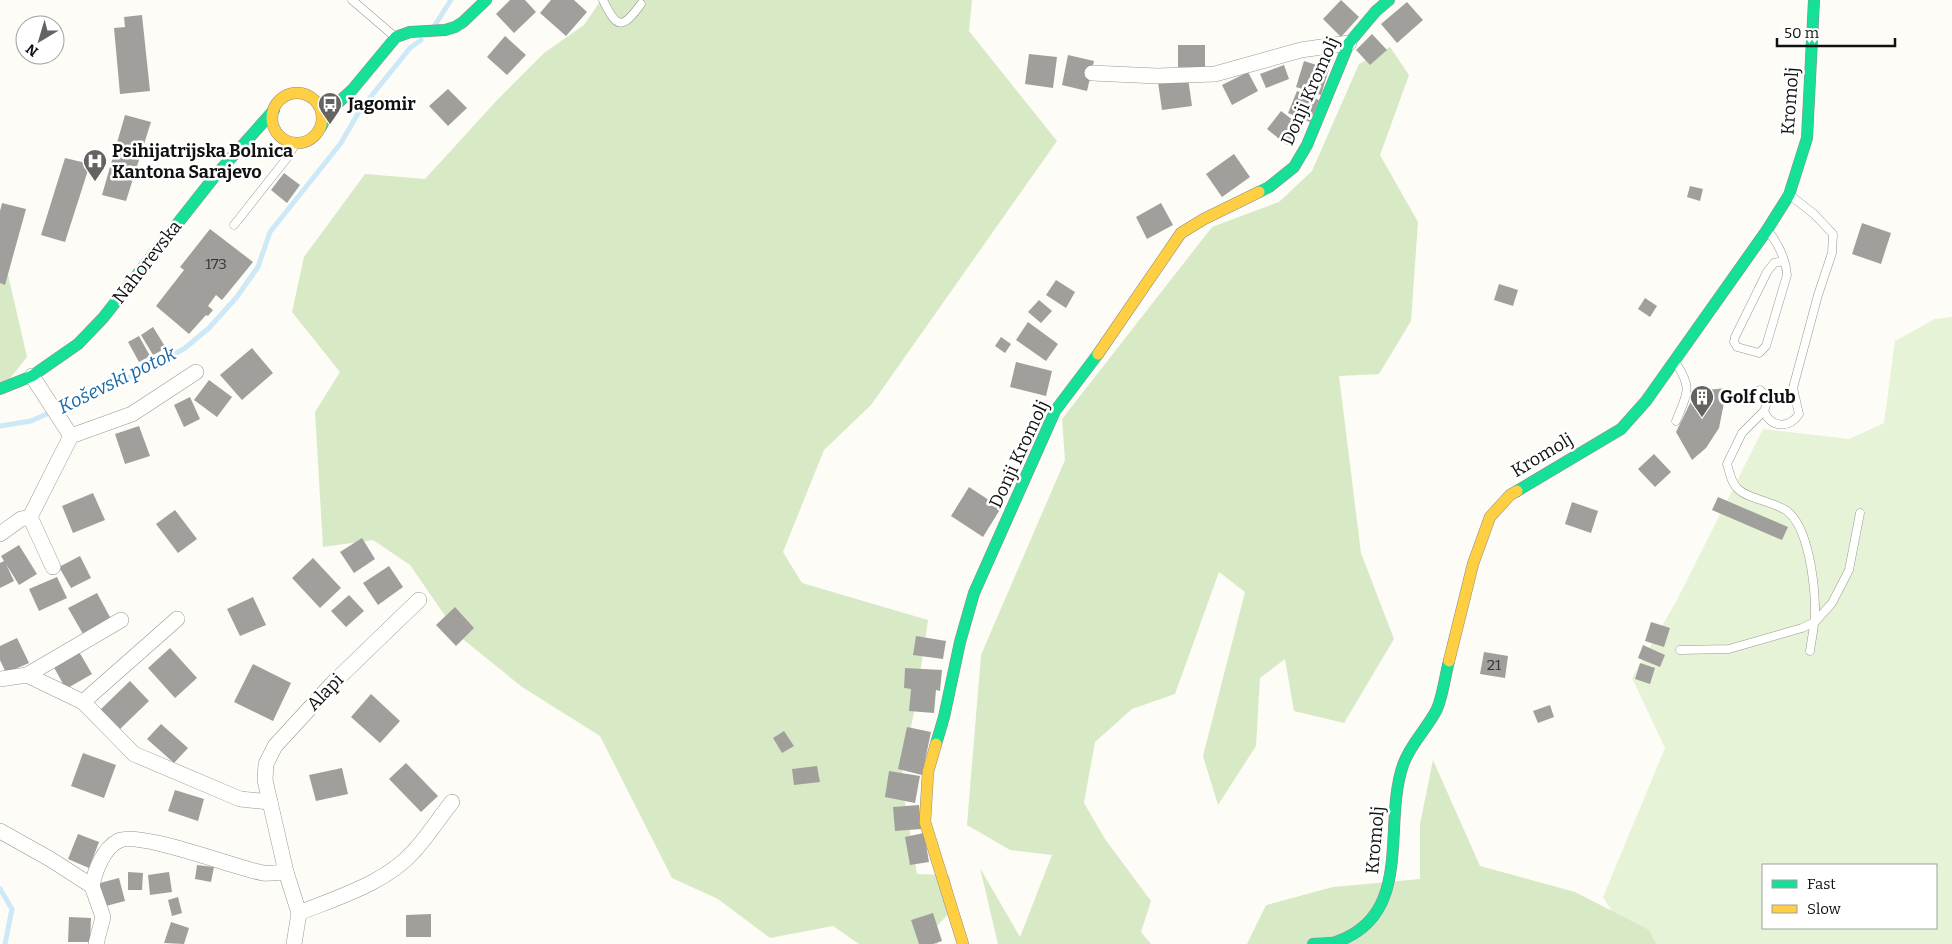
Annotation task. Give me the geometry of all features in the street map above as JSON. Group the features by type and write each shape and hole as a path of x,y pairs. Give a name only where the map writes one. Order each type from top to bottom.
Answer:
{"street":[{"path":"251,136 266,132 278,135 289,142 309,141 314,138 329,111 352,90 396,37 410,32 445,30 455,27 486,0"},
{"name":"Donji Kromolj","path":"963,944 925,822 928,772 944,717 960,642 974,593 1055,411 1092,363 1181,233 1204,219 1269,187 1294,167 1307,145 1349,43 1376,11 1389,0"},
{"name":"Kromolj","path":"1313,944 1335,942 1350,935 1378,913 1391,878 1395,806 1403,765 1413,745 1437,709 1473,564 1490,517 1510,495 1621,429 1646,400 1675,361 1767,230 1789,195 1807,138 1814,0"},
{"path":"1092,73 1157,76 1215,74 1301,50 1349,43"},
{"path":"278,135 273,123 274,110 276,104 286,95 299,93 338,101"},
{"path":"312,97 317,102 322,114 321,127"},
{"name":"Nahorevska","path":"0,388 32,376 78,344 103,318 215,176 274,110"},
{"path":"30,517 71,436 132,414 196,372"},
{"path":"32,376 71,436"},
{"path":"0,534 21,519 30,517"},
{"path":"30,517 53,567"},
{"name":"Alapi","path":"294,944 300,913 286,872 270,802 265,780 266,764 275,746 332,684 419,600"},
{"path":"83,702 177,619"},
{"path":"0,679 27,675 121,620"},
{"path":"27,675 83,702 134,754 240,799 270,802"},
{"path":"300,913 375,880 401,864 415,851 452,802"},
{"path":"0,831 50,859 92,886"},
{"path":"96,944 103,917 92,886 96,869 113,845 119,840 128,838 152,841 265,873 286,872"}],"lane":[{"path":"352,0 396,37"},
{"path":"603,0 612,19 619,23 624,22 633,15 641,4"},
{"path":"234,224 287,158 296,143"},
{"path":"1764,411 1770,421 1780,425 1792,423 1799,414 1793,388 1818,295 1832,252 1833,234 1814,214 1789,195"},
{"path":"1767,230 1779,245 1787,268 1787,275 1766,346 1758,352 1737,346 1734,342 1735,338 1767,272 1774,263 1783,261"},
{"path":"1675,361 1685,377 1688,392 1676,421"},
{"path":"1760,390 1764,393 1767,402 1764,411 1742,433 1727,464 1732,480 1738,490 1786,510 1796,520 1807,548 1816,605 1810,651"},
{"path":"1680,650 1729,649 1802,628 1815,622 1832,603 1849,570 1860,513"}],"green space":[{"path":"601,0 972,0 969,31 1057,141 871,405 824,450 783,552 802,583 928,620 915,707 901,778 917,874 949,875 956,906 934,929 938,944 859,944 833,926 770,938 718,899 672,878 600,736 522,687 459,636 410,565 373,540 323,547 315,412 340,372 292,312 304,257 365,174 425,179 498,99 544,53 584,25"},
{"path":"1390,47 1409,75 1380,155 1418,222 1411,321 1379,374 1339,376 1361,553 1394,639 1344,723 1294,711 1285,659 1260,678 1256,746 1218,805 1203,756 1245,592 1219,572 1175,694 1132,709 1095,742 1084,803 1105,839 1151,901 1141,932 1151,944 998,944 980,868 1020,937 1052,855 1010,850 967,825 981,655 1065,460 1062,419 1212,227 1279,202 1312,171 1359,64"},
{"path":"0,240 27,357 0,391"},
{"path":"1952,317 1952,944 1632,944 1603,897 1665,748 1632,678 1676,602 1763,429 1849,439 1884,423 1895,341 1935,319"},
{"path":"1433,760 1480,866 1575,892 1649,930 1656,944 1247,944 1266,905 1333,887 1420,879 1420,824"}],"building":[{"path":"510,0 525,0 536,12 514,33 496,14"},
{"path":"551,0 574,0 587,12 566,36 540,13"},
{"path":"1341,0 1359,17 1341,37 1323,19"},
{"path":"1407,2 1423,20 1397,43 1381,24"},
{"path":"142,15 150,91 120,94 114,28 125,27 124,17"},
{"path":"1372,34 1387,50 1370,65 1356,50"},
{"path":"505,36 526,55 507,75 487,57"},
{"path":"1178,45 1205,45 1205,67 1178,67"},
{"path":"1029,54 1057,57 1053,88 1025,84"},
{"path":"1068,55 1094,61 1087,91 1062,85"},
{"path":"1304,61 1329,69 1321,95 1296,87"},
{"path":"1284,65 1289,79 1266,88 1260,74"},
{"path":"1248,72 1258,91 1232,105 1222,85"},
{"path":"1188,78 1192,106 1162,110 1158,82"},
{"path":"448,89 467,108 448,126 429,106"},
{"path":"1297,91 1319,100 1310,122 1288,113"},
{"path":"1281,111 1302,127 1287,145 1267,129"},
{"path":"125,115 151,122 126,201 102,195"},
{"path":"1234,154 1250,177 1222,197 1206,174"},
{"path":"65,158 90,164 65,242 41,235"},
{"path":"284,173 300,185 287,203 271,190"},
{"path":"1690,186 1703,189 1700,201 1687,197"},
{"path":"2,203 26,209 5,285 0,283 0,211"},
{"path":"1161,203 1173,225 1147,239 1136,217"},
{"path":"1862,223 1891,233 1881,264 1852,254"},
{"path":"210,229 253,262 222,300 216,295 208,306 213,310 189,334 156,306 184,270 180,267"},
{"path":"1056,280 1075,292 1066,308 1046,295"},
{"path":"1499,284 1518,290 1513,306 1494,300"},
{"path":"1645,298 1657,306 1650,317 1638,309"},
{"path":"1039,300 1052,311 1041,323 1028,312"},
{"path":"1028,322 1058,344 1046,361 1016,340"},
{"path":"153,327 166,348 153,355 141,335"},
{"path":"139,336 150,356 139,362 128,342"},
{"path":"1001,337 1011,344 1005,353 995,346"},
{"path":"252,348 273,373 242,400 220,375"},
{"path":"1016,362 1052,371 1046,396 1010,387"},
{"path":"209,380 232,397 217,417 194,400"},
{"name":"Golf club","path":"1727,388 1719,428 1706,448 1692,460 1676,432 1696,391"},
{"path":"190,397 200,419 184,427 174,405"},
{"path":"139,426 150,456 125,464 115,434"},
{"path":"1654,454 1671,472 1655,487 1638,469"},
{"path":"969,487 1001,508 983,537 951,516"},
{"path":"93,493 105,520 73,533 62,506"},
{"path":"1718,497 1788,527 1782,540 1712,510"},
{"path":"1572,502 1598,511 1591,533 1565,524"},
{"path":"175,510 197,539 178,553 156,524"},
{"path":"362,538 375,559 354,573 340,552"},
{"path":"19,545 37,574 19,585 6,564 14,581 0,588 0,563 4,561 1,556"},
{"path":"80,556 91,578 71,588 59,567"},
{"path":"313,558 341,588 320,608 292,578"},
{"path":"389,566 403,587 378,605 363,583"},
{"path":"57,577 67,598 39,611 29,589"},
{"path":"97,593 111,619 83,634 68,608"},
{"path":"349,595 364,611 346,627 331,611"},
{"path":"253,597 266,625 240,636 227,609"},
{"path":"455,607 474,628 456,646 436,625"},
{"path":"1651,622 1670,628 1664,647 1645,641"},
{"path":"916,636 946,641 943,659 913,655"},
{"path":"17,638 29,663 6,673 0,660 0,646"},
{"path":"1643,645 1665,655 1660,667 1638,658"},
{"path":"170,648 197,678 175,698 148,668"},
{"path":"78,650 92,674 66,689 52,664"},
{"path":"1484,652 1508,656 1505,678 1480,674"},
{"path":"1640,663 1655,668 1650,684 1635,679"},
{"path":"253,664 291,683 273,721 234,702"},
{"path":"905,668 942,670 940,691 936,690 934,713 909,711 911,689 904,688"},
{"path":"130,681 149,701 119,730 100,710"},
{"path":"371,694 400,721 380,743 351,717"},
{"path":"1550,705 1554,717 1538,723 1533,711"},
{"path":"161,724 188,748 174,763 147,739"},
{"path":"907,727 931,732 922,775 898,769"},
{"path":"784,731 794,746 782,753 773,738"},
{"path":"83,753 116,765 104,798 71,786"},
{"path":"406,763 438,796 421,812 389,779"},
{"path":"817,766 820,782 794,785 792,769"},
{"path":"342,768 348,794 316,801 309,775"},
{"path":"889,771 920,776 915,803 885,797"},
{"path":"175,790 204,799 198,821 168,811"},
{"path":"919,805 921,829 895,831 893,807"},
{"path":"924,833 929,862 910,865 905,837"},
{"path":"78,834 99,842 89,868 68,859"},
{"path":"197,865 214,867 211,882 195,879"},
{"path":"128,872 143,873 142,890 128,890"},
{"path":"169,872 172,892 150,895 148,875"},
{"path":"119,878 125,901 102,907 96,884"},
{"path":"178,897 182,913 172,916 168,900"},
{"path":"933,913 942,941 933,944 919,944 911,920"},
{"path":"431,914 431,937 406,937 406,915"},
{"path":"69,917 91,918 90,942 68,942"},
{"path":"171,922 189,928 184,944 164,943"}],"waterway":[{"name":"Koševski potok","path":"435,25 451,0"},
{"name":"Koševski potok","path":"0,426 31,421 146,370 185,348 209,328 236,298 258,267 270,232 341,143 360,110 410,48 421,40"},
{"name":"Koševski potok","path":"0,889 12,909 5,944"}],"traffic: fast":[{"path":"321,127 329,111 352,90 396,37 410,32 445,30 455,27 486,0"},
{"path":"1259,192 1269,187 1294,167 1307,145 1349,43 1376,11 1389,0"},
{"path":"1517,491 1621,429 1646,401 1767,230 1789,195 1807,138 1814,0"},
{"path":"0,389 32,376 78,344 103,318 215,176 274,110"},
{"path":"936,744 944,717 960,642 974,593 1055,411 1098,354"},
{"path":"1313,944 1336,942 1361,929 1377,912 1386,890 1391,866 1397,789 1403,765 1410,750 1437,709 1449,661"}],"traffic: slow":[{"path":"292,93 302,93 315,100 322,113 322,118 322,123 315,136 302,143 292,143 283,139 276,132 272,123 272,113 276,104 283,97 292,93"},
{"path":"1098,354 1181,233 1204,219 1259,192"},
{"path":"1449,661 1473,564 1490,517 1510,495 1517,491"},
{"path":"936,744 928,772 925,822 963,944"}],"place":[{"name":"Jagomir","path":"330,125"},
{"name":"Psihijatrijska Bolnica Kantona Sarajevo","path":"95,182"},
{"name":"Golf club","path":"1702,418"}]}
